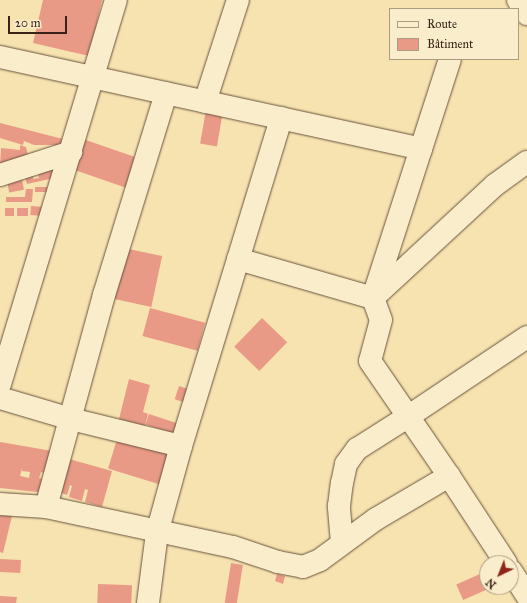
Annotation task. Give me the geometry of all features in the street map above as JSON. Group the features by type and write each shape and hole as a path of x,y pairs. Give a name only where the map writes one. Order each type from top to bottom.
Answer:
{"street":[{"path":"0,384 116,0"},
{"path":"205,102 238,0"},
{"path":"518,0 527,14"},
{"path":"0,57 421,149"},
{"path":"450,60 374,298 381,320 370,361 409,416 501,555"},
{"path":"46,507 104,295 166,93"},
{"path":"148,603 157,532 181,446 281,118"},
{"path":"0,175 71,152"},
{"path":"374,298 495,185 527,162"},
{"path":"238,259 374,298"},
{"path":"342,543 339,506 346,464 358,449 526,340"},
{"path":"0,398 71,419 181,446"},
{"path":"0,504 46,507 157,532 233,547 278,562 303,567 320,560 376,519 449,476"},
{"path":"519,584 527,596"}],"building":[{"path":"43,0 102,0 89,56 33,43"},
{"path":"206,110 223,113 217,146 200,143"},
{"path":"0,123 63,139 60,145 34,145 24,141 23,145 0,138"},
{"path":"80,138 141,159 131,189 70,168"},
{"path":"20,145 26,147 29,159 0,167 1,148 20,150"},
{"path":"52,170 54,178 27,184 25,177 33,175 33,179 39,178 38,173"},
{"path":"22,179 24,190 9,192 7,182"},
{"path":"35,187 47,187 47,192 35,192"},
{"path":"26,189 33,189 32,202 6,202 6,197 25,197"},
{"path":"31,206 44,207 43,216 30,215"},
{"path":"5,208 14,208 14,216 5,216"},
{"path":"17,208 28,208 28,216 17,216"},
{"path":"124,248 162,256 151,307 113,299"},
{"path":"150,308 205,323 198,351 142,336"},
{"path":"262,318 287,342 259,371 234,347"},
{"path":"129,379 150,385 143,412 148,414 145,426 119,419"},
{"path":"179,386 188,389 183,402 175,399"},
{"path":"149,414 179,424 176,434 146,424"},
{"path":"118,436 172,452 162,485 108,469"},
{"path":"0,442 58,452 51,475 41,472 39,478 50,481 47,493 0,488","holes":["22,468 22,471 30,472 29,478 20,476"]},
{"path":"69,459 112,471 102,507 85,502 88,490 85,489 82,501 69,497 72,486 70,485 67,495 59,492"},
{"path":"0,509 13,512 3,553 0,552"},
{"path":"0,559 21,560 20,573 0,572"},
{"path":"231,563 243,565 237,603 225,603"},
{"path":"277,574 285,576 283,584 275,581"},
{"path":"479,574 479,593 463,600 456,585"},
{"path":"98,584 132,585 131,603 97,603"},
{"path":"0,596 17,597 16,603 0,603"}]}
